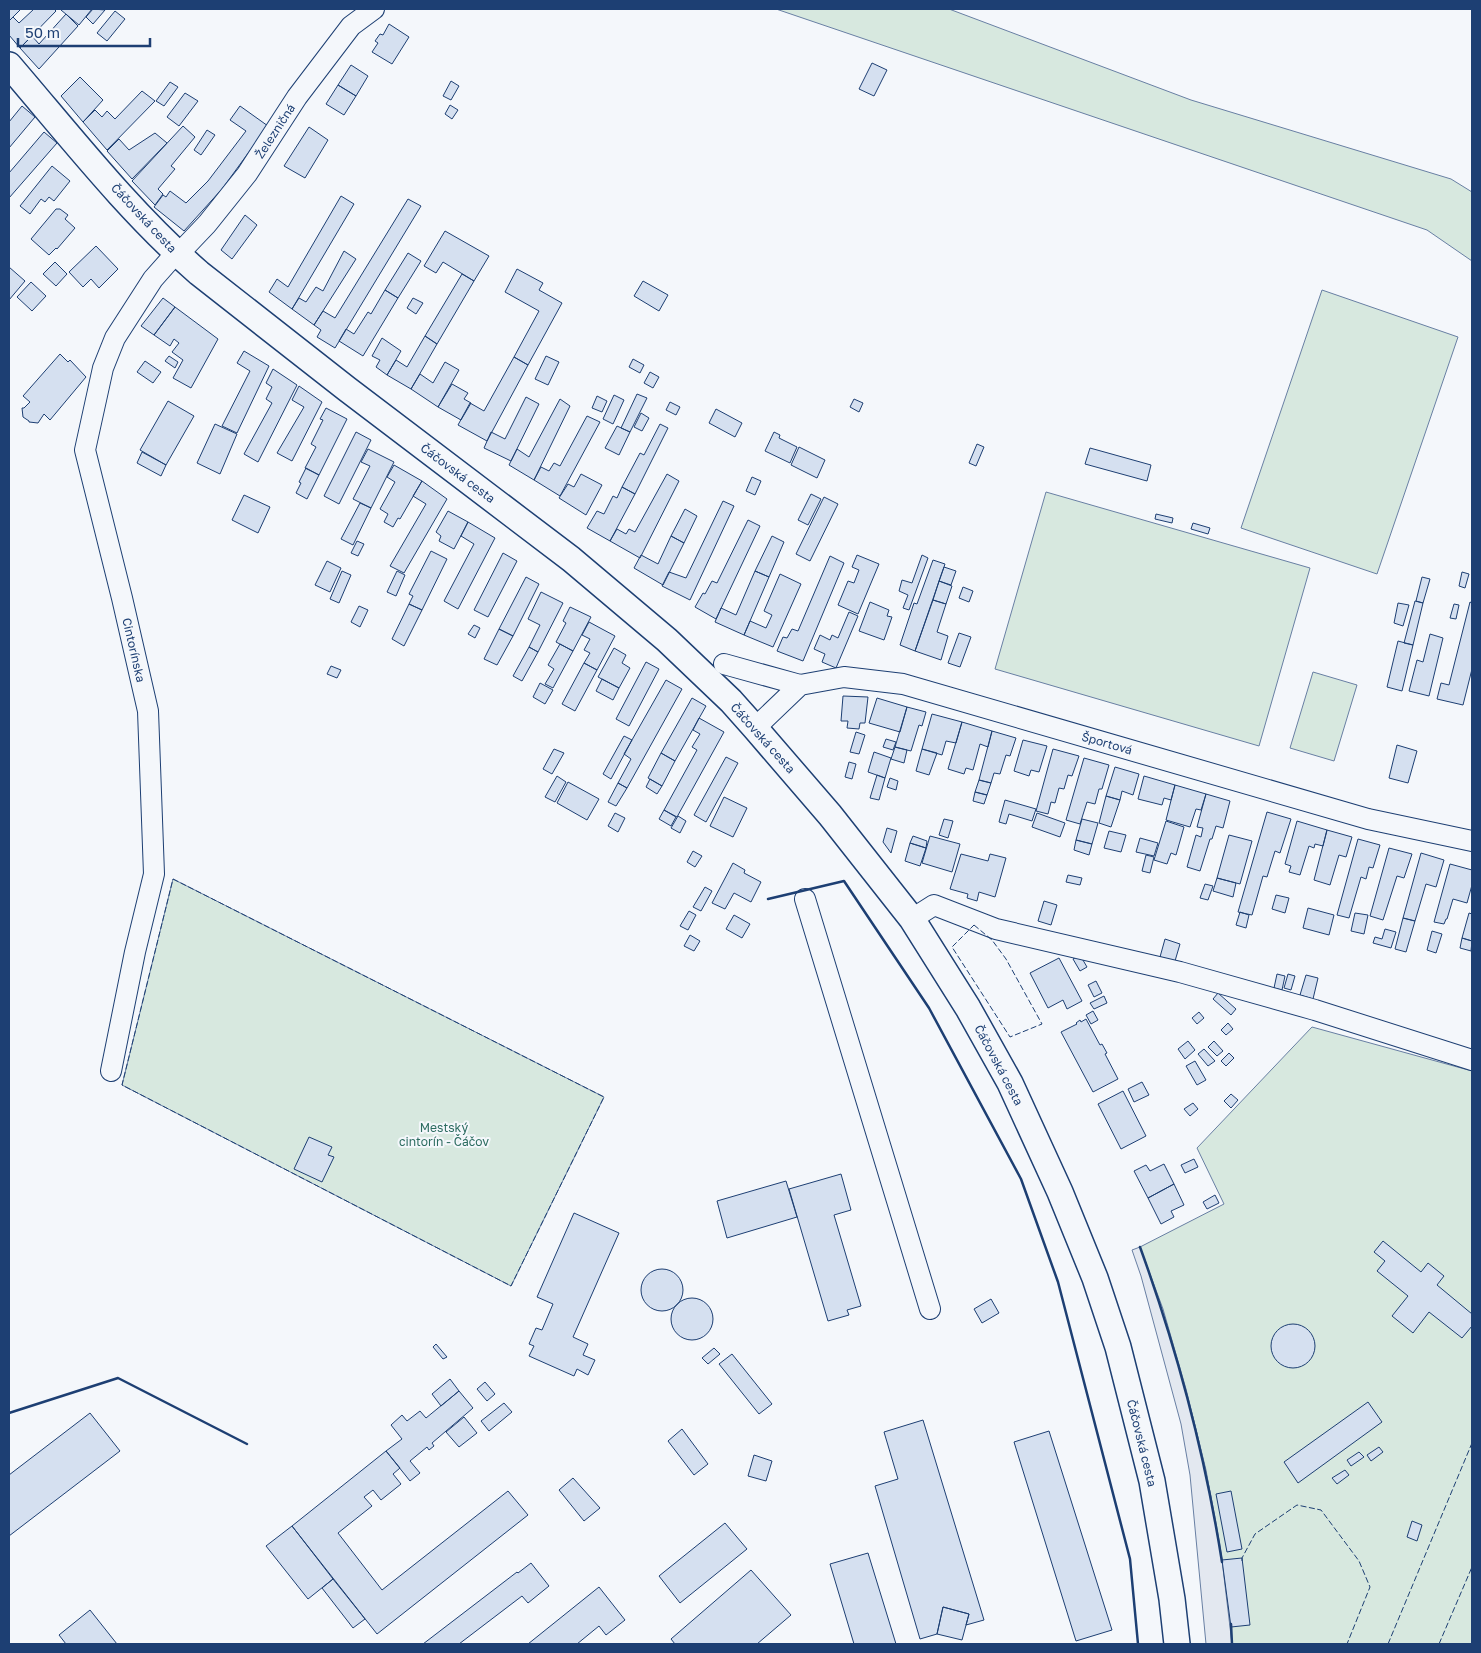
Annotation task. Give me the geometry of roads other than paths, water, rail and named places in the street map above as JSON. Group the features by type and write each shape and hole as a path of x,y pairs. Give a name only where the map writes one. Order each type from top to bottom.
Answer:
{"main road":[{"name":"Čáčovská cesta","path":"9,65 115,188 176,253 347,389 571,559 667,640 731,701 755,728 830,815 912,919 958,992 1010,1083 1060,1192 1095,1278 1118,1347 1152,1481 1172,1599 1177,1644"}],"street":[{"name":"Železničná","path":"176,253 187,245 207,224 247,174 297,97 351,26 374,9"},
{"name":"Cintorínska","path":"111,1071 135,952 154,874 148,711 86,450 103,368 115,338 154,279 176,253"},
{"path":"724,664 800,685"},
{"name":"Športová","path":"800,685 844,677 902,684 1368,819 1472,840"},
{"path":"755,728 800,685"},
{"path":"805,899 930,1309"},
{"path":"912,919 934,905 996,929 1180,972 1315,1010 1472,1060"}],"park label":[{"name":"Mestský cintorín - Čáčov","path":"444,1134"}]}
